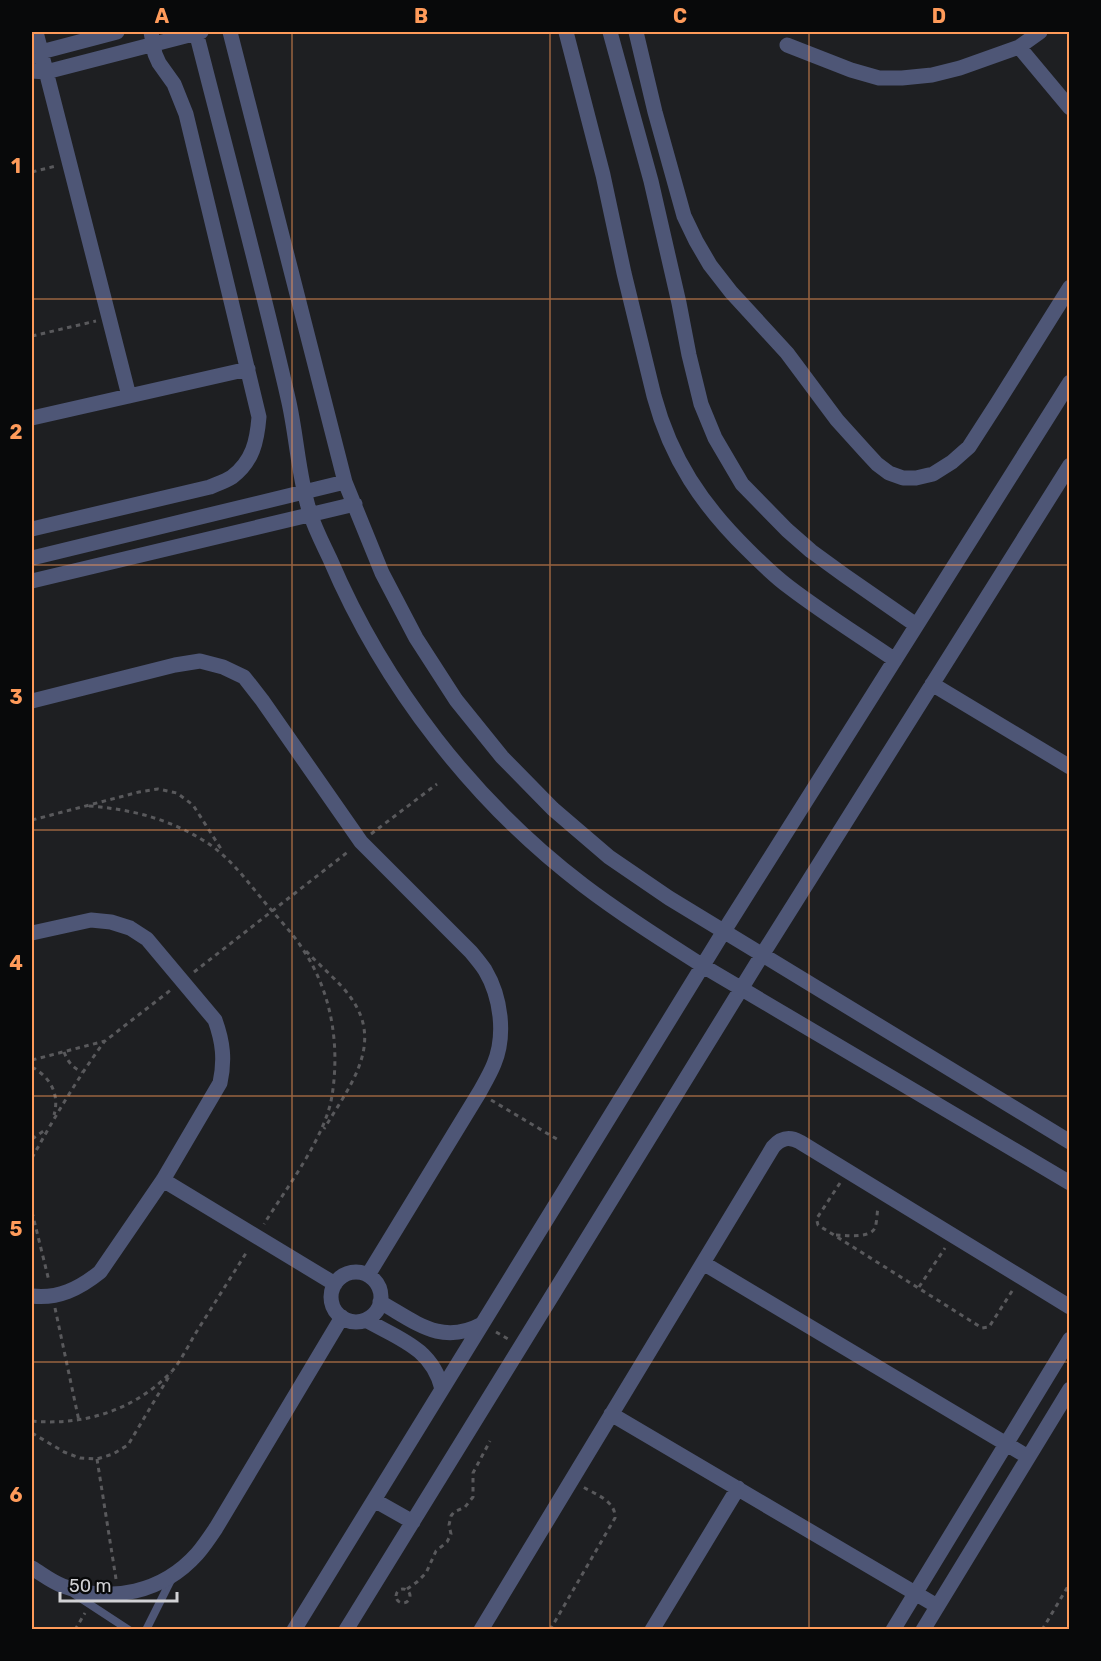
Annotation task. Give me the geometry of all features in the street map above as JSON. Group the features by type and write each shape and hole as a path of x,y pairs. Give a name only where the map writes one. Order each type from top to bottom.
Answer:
{"street":[{"path":"36,32 39,71 69,163 129,396"},
{"path":"36,55 117,32"},
{"path":"123,32 128,50"},
{"path":"39,71 128,50 152,37 198,32 289,401 311,515 341,586 378,654 421,719 470,779 523,834 582,884 645,929 703,966 1070,1182"},
{"path":"230,32 345,482 382,573 416,638 456,699 502,757 553,809 609,857 669,898 1070,1142"},
{"path":"566,32 603,175 654,396 675,454 705,502 724,525 766,567 789,587 895,660"},
{"path":"610,32 654,191 701,404 715,438 742,484 787,530 836,569 916,625"},
{"path":"636,32 655,112 684,216 705,257 731,292 787,353 837,420 877,464 889,473 903,478 933,474 952,462 969,447 1070,287"},
{"path":"786,45 851,70 879,78 902,78 932,75 960,68 1019,47 1040,32"},
{"path":"32,529 210,487 231,477 248,461 257,440 259,417 186,114 174,84 159,63 152,37"},
{"path":"1019,47 1070,108"},
{"path":"32,418 248,369"},
{"path":"294,1629 724,931 1070,382"},
{"path":"352,1626 412,1521 741,988 1070,465"},
{"path":"32,558 345,482"},
{"path":"32,581 355,504"},
{"path":"32,701 175,665 200,661 223,666 243,677 262,700 361,842 471,952 485,969 495,991 500,1015 500,1039 495,1062 479,1093 368,1275"},
{"path":"932,684 1070,767"},
{"path":"32,933 91,920 111,922 130,928 147,939 215,1020 221,1035 223,1051 220,1083 163,1180 100,1272 86,1284 70,1292 52,1296 32,1296"},
{"path":"481,1629 777,1142 788,1138 794,1139 1070,1307"},
{"path":"163,1180 335,1284"},
{"path":"703,1263 1028,1457"},
{"path":"359,1272 368,1275 379,1287 381,1294 378,1309 366,1320 354,1322 342,1317 336,1312 331,1298 335,1284 341,1277 350,1273 359,1272"},
{"path":"380,1302 430,1330 457,1334 482,1324"},
{"path":"32,1568 61,1586 89,1594 118,1595 147,1589 173,1576 197,1554 216,1528 342,1317"},
{"path":"366,1320 419,1350 435,1367 442,1389"},
{"path":"419,1350 430,1330"},
{"path":"894,1629 1070,1339"},
{"path":"923,1629 1070,1389"},
{"path":"611,1414 937,1606"},
{"path":"652,1629 738,1488"},
{"path":"374,1500 412,1521"}],"lane":[{"path":"146,1629 173,1576"},
{"path":"61,1586 129,1629"}],"path":[{"path":"32,172 69,163"},
{"path":"32,336 109,317"},
{"path":"32,820 139,792 158,789 177,793 193,805 225,856 302,948 351,998 361,1015 365,1035 363,1055 356,1074 128,1445 113,1454 97,1459 80,1458 64,1452 32,1433"},
{"path":"89,806 118,808 175,825 201,839 225,856"},
{"path":"32,1139 47,1128 82,1072 105,1041 271,910"},
{"path":"302,948 321,983 332,1020 336,1059 332,1098 320,1136"},
{"path":"32,1060 105,1041"},
{"path":"64,1052 67,1061 82,1072"},
{"path":"32,1067 46,1077 55,1093 56,1102 52,1120 32,1158"},
{"path":"479,1093 560,1141"},
{"path":"848,1171 817,1221 818,1225 919,1288 985,1328 989,1327 1021,1277"},
{"path":"834,1235 864,1235 871,1232 875,1228 878,1206"},
{"path":"32,1212 79,1421"},
{"path":"919,1288 945,1246"},
{"path":"482,1324 520,1346"},
{"path":"32,1421 52,1423 79,1421 106,1414 131,1403 154,1388 174,1369"},
{"path":"407,1589 410,1592 410,1600 408,1603 400,1603 396,1593 407,1589 426,1573 436,1551 447,1542 451,1534 449,1525 451,1516 454,1512 465,1508 473,1497 473,1473 490,1442"},
{"path":"97,1459 118,1595"},
{"path":"550,1629 616,1513 611,1504 571,1480"},
{"path":"1042,1629 1070,1583"},
{"path":"75,1629 90,1604"}]}
